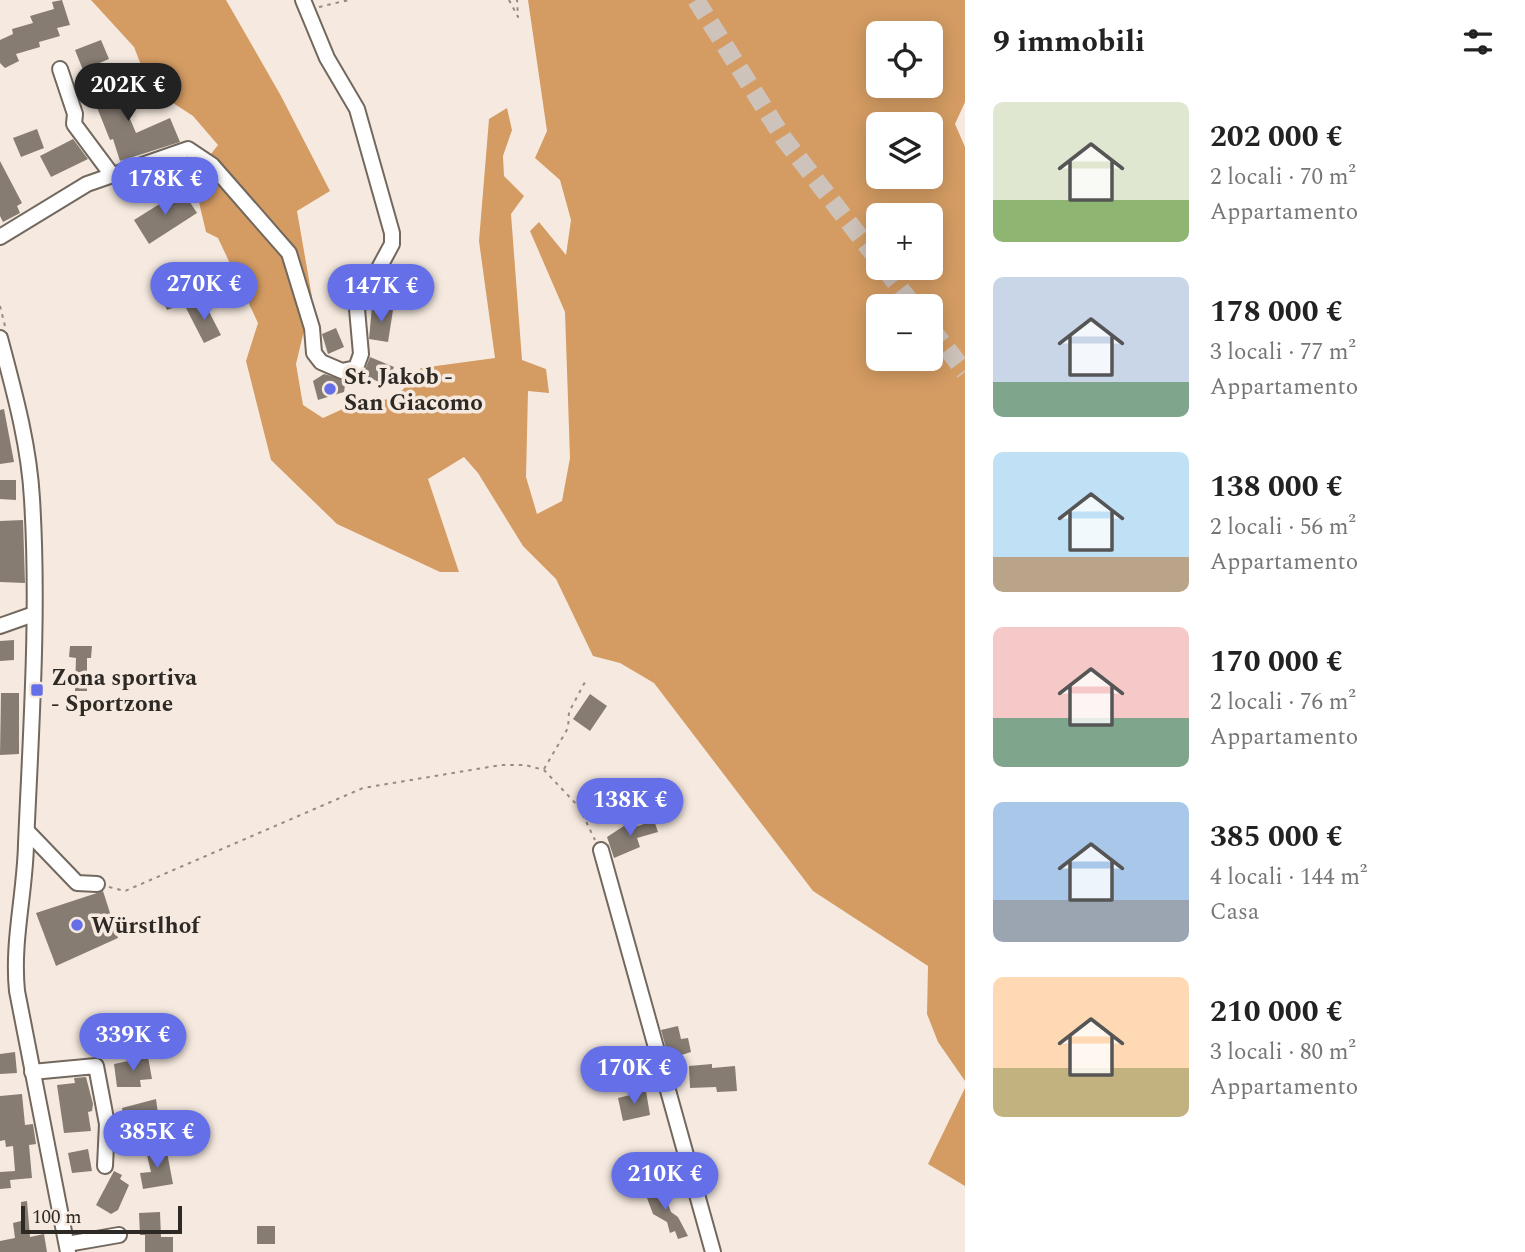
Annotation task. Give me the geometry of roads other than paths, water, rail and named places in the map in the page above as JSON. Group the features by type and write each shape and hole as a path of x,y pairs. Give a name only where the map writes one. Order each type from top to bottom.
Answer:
{"street":[{"path":"0,237 87,184 188,149 212,165 289,253 309,317 314,353 321,362 342,371 356,368 360,354 357,309 391,244 392,233 357,109 327,58 305,5"},
{"path":"60,69 75,114 74,124 112,175"},
{"path":"0,338 22,423 32,498 34,614 27,831 14,961 32,1072 68,1248 119,1235"},
{"path":"0,626 34,614"},
{"path":"27,831 77,883 97,884"},
{"path":"601,850 713,1252"},
{"path":"0,969 14,961"},
{"path":"32,1072 96,1066 107,1124 105,1166"}],"tunnel":[{"path":"696,0 784,139 866,245"},
{"path":"893,280 905,294"},
{"path":"943,344 965,372"}],"place":[{"name":"St. Jakob - San Giacomo","path":"330,389"},
{"name":"Zona sportiva - Sportzone","path":"37,690"},
{"name":"Würstlhof","path":"77,925"}]}
